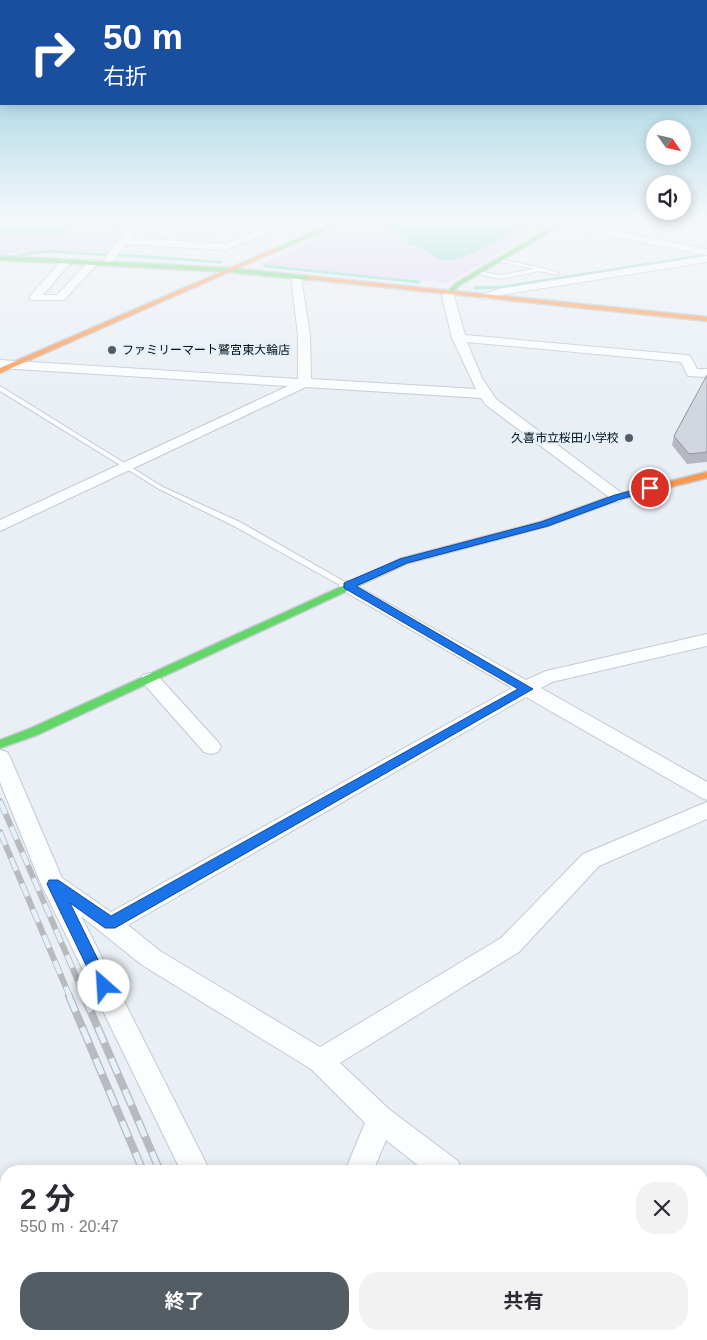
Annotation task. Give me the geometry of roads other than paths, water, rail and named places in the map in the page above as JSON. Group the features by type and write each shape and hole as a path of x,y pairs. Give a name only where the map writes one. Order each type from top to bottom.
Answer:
{"street":[{"path":"51,280 34,298 60,298 77,280"},
{"path":"0,371 7,365 208,280"},
{"path":"296,280 304,336 306,382"},
{"path":"322,280 707,319"},
{"path":"468,280 450,292 448,296 458,338 485,394 502,411 618,497"},
{"path":"486,296 498,292 577,280"},
{"path":"458,338 686,359 692,372 707,373"},
{"path":"7,365 485,394"},
{"path":"0,526 129,468 306,382"},
{"path":"0,744 33,732 404,561 544,524 618,497 707,474"},
{"path":"348,586 707,792"},
{"path":"110,924 553,675 707,640"},
{"path":"150,678 211,747"},
{"path":"0,757 54,884 193,1165"},
{"path":"320,1061 487,961 510,945 591,860 707,810"},
{"path":"54,884 110,924 151,958 320,1061 380,1119 440,1165"},
{"path":"361,1165 380,1119"}],"lane":[{"path":"0,388 161,488 237,524 348,586"}],"waterway":[{"path":"395,280 419,282"},
{"path":"475,288 504,287 551,280"}],"railway":[{"path":"0,801 85,997"},
{"path":"0,832 70,997"},
{"path":"69,996 140,1165"},
{"path":"84,996 157,1165"}],"place":[{"name":"ファミリーマート鷲宮東大輪店","path":"112,350"},
{"name":"久喜市立桜田小学校","path":"629,438"}]}
